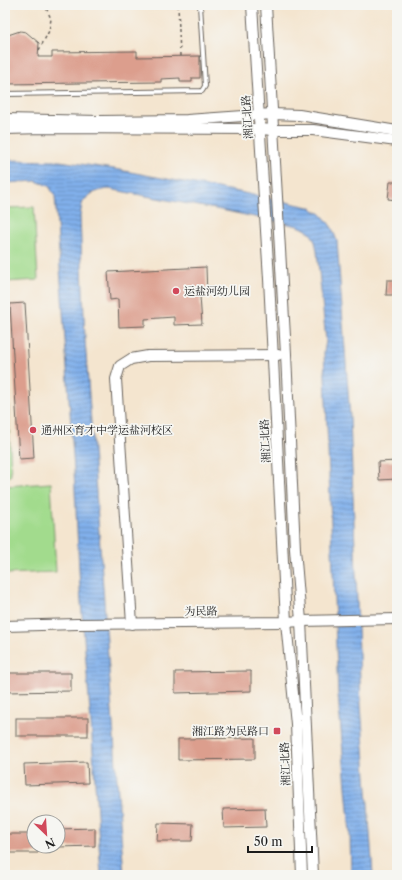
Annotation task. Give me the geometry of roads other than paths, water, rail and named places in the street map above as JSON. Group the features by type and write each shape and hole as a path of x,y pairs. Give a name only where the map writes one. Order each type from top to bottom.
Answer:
{"street":[{"name":"湘江北路","path":"252,5 266,226 286,622 296,724 302,875"},
{"name":"湘江北路","path":"266,5 286,354 295,549 301,620 313,875"},
{"path":"5,119 187,120 272,114 299,115 397,130"},
{"path":"5,129 313,130 397,141"},
{"path":"132,624 116,379 120,366 131,359 148,356 286,354"},
{"name":"为民路","path":"5,626 397,619"}],"lane":[{"path":"5,94 202,92 205,86 200,5"}],"water":[{"path":"5,160 60,161 114,169 234,191 309,207 321,214 332,228 337,241 350,417 361,705 373,875 351,875 350,833 338,695 324,352 326,341 317,251 314,239 307,230 298,226 109,189 98,191 88,196 82,204 80,216 85,340 124,875 101,875 92,736 80,589 74,470 55,196 49,186 36,181 5,183"}],"place":[{"name":"运盐河幼儿园","path":"176,291"},
{"name":"通州区育才中学运盐河校区","path":"33,430"},
{"name":"湘江路为民路口","path":"277,731"}]}
